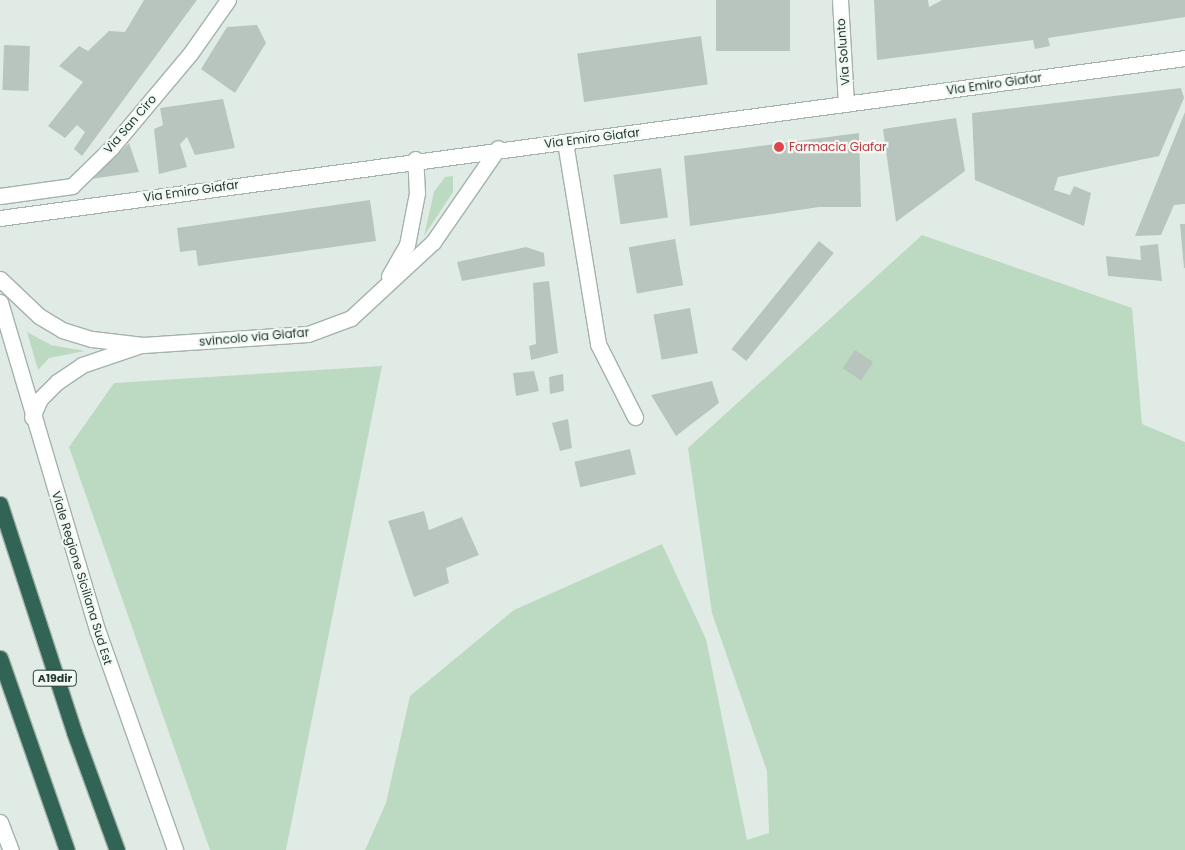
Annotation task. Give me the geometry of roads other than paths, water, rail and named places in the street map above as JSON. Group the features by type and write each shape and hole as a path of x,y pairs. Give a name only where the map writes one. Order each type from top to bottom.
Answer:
{"highway":[{"name":"A19dir","path":"0,504 74,732 117,850"},
{"path":"0,658 67,850"}],"street":[{"name":"Via San Ciro","path":"0,196 72,186 111,148 190,54 228,0"},
{"name":"Via Solunto","path":"840,0 846,104"},
{"name":"Via Emiro Giafar","path":"0,218 414,159 498,148 565,142 1185,58"},
{"path":"565,142 598,344 635,417"},
{"name":"svincolo via Giafar","path":"0,279 62,330 143,345 308,334 351,318 433,242 498,148"},
{"name":"svincolo via Giafar","path":"381,289 406,245 418,193 414,159"},
{"name":"Viale Regione Siciliana Sud Est","path":"0,302 32,417 98,632 175,850"},
{"name":"svincolo via Giafar","path":"32,417 40,399 57,382 82,365 143,345"},
{"path":"0,822 11,850"}],"place":[{"name":"Farmacia Giafar","path":"779,147"}]}
